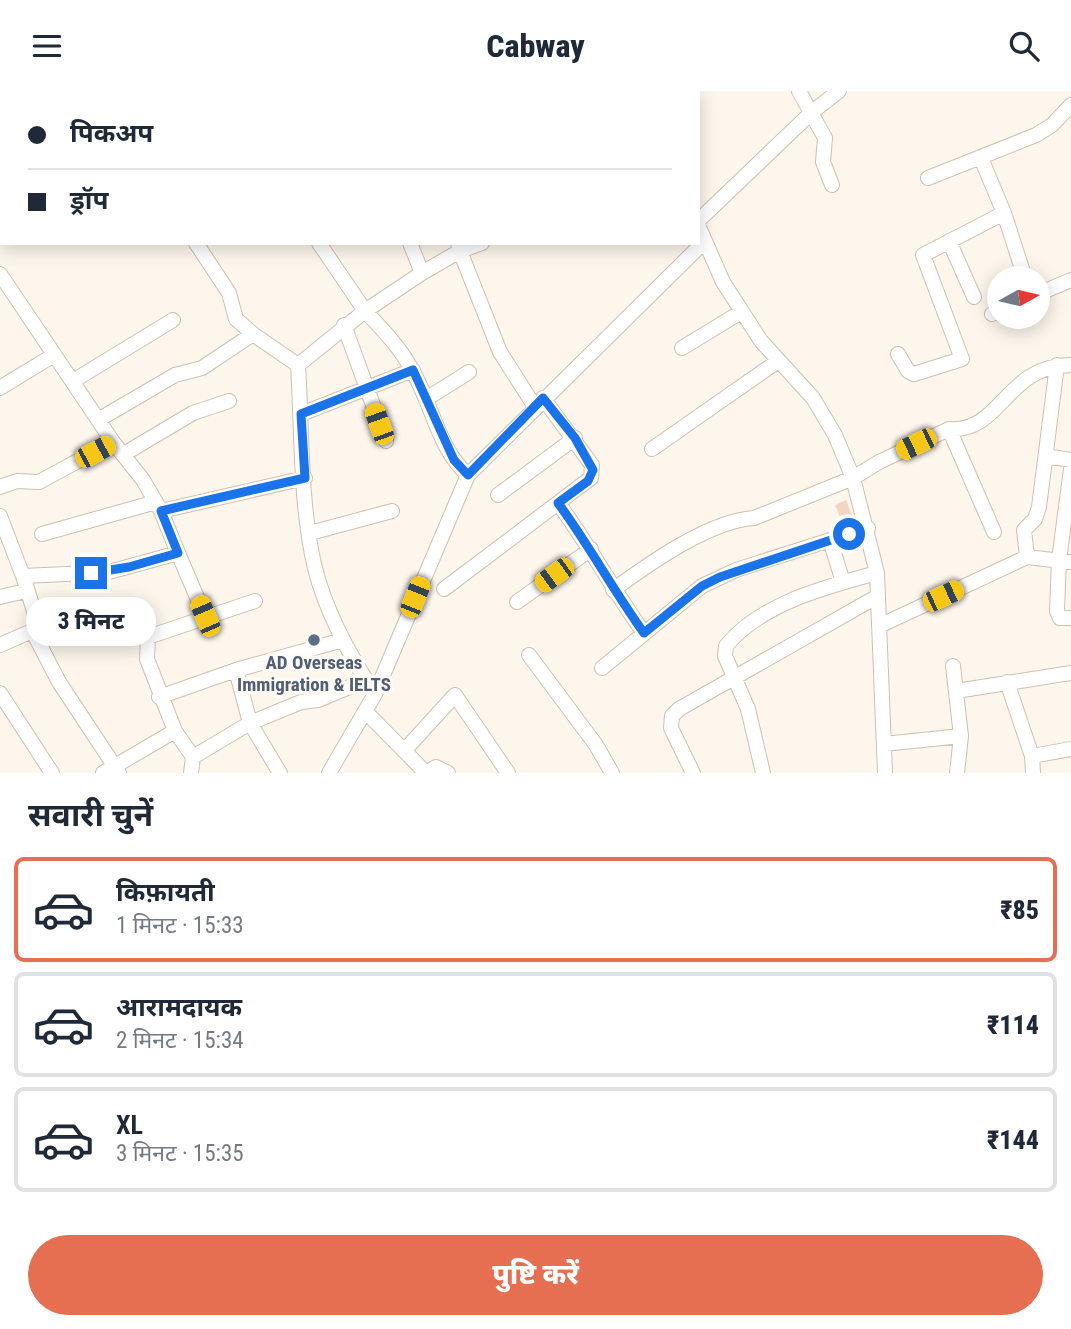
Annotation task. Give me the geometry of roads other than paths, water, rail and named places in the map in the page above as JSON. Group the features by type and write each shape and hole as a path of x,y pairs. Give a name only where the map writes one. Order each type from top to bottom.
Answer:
{"street":[{"path":"799,91 825,138 823,162 832,185"},
{"path":"700,221 812,112 839,91"},
{"path":"928,178 1036,135 1052,125 1071,105"},
{"path":"981,158 1021,266"},
{"path":"898,354 908,371 914,374 962,359 923,258 925,252 1003,213"},
{"path":"700,229 713,265 741,312 778,361 813,398 835,435 853,478 868,528 877,573 885,772"},
{"path":"949,241 974,297"},
{"path":"329,772 375,694 468,475 704,242"},
{"path":"197,245 229,293 236,319 298,365"},
{"path":"411,245 422,273"},
{"path":"326,246 365,311 394,343 413,370 454,460 468,475"},
{"path":"298,365 344,325 459,247 500,352 539,402 575,438 592,465 593,474 444,589"},
{"path":"0,274 159,506 205,616"},
{"path":"1050,289 1071,280"},
{"path":"682,348 741,312"},
{"path":"73,381 173,320"},
{"path":"344,325 386,441"},
{"path":"98,420 175,375 202,368 253,334"},
{"path":"0,388 54,355"},
{"path":"652,450 778,361"},
{"path":"298,365 310,533 323,594 343,640 375,694"},
{"path":"613,590 664,554 738,519 754,518 853,478 879,462 949,429 964,430 979,425 1022,381 1064,365"},
{"path":"1027,557 1024,530 1038,513 1064,365"},
{"path":"301,414 413,370"},
{"path":"426,399 469,372"},
{"path":"124,454 193,413 229,401"},
{"path":"949,429 994,532"},
{"path":"498,495 575,438"},
{"path":"0,487 17,481 39,482 113,442"},
{"path":"1046,456 1071,460"},
{"path":"1071,469 1065,561 1058,614 1060,618 1071,618"},
{"path":"42,534 159,506 305,478"},
{"path":"558,503 592,549 613,590 644,633"},
{"path":"310,533 392,511"},
{"path":"0,516 4,539 25,583 36,628 60,682 112,770 175,731"},
{"path":"602,669 702,586 720,577 868,528"},
{"path":"831,540 843,582"},
{"path":"517,602 592,549"},
{"path":"0,597 25,583 109,572 178,553"},
{"path":"878,626 1027,557 1065,561"},
{"path":"763,772 748,709 725,656 728,643 771,611 843,582 877,573"},
{"path":"693,772 671,728 672,716 878,596"},
{"path":"191,772 193,757 175,731 159,697 148,659 148,637 256,601"},
{"path":"0,645 80,610"},
{"path":"159,697 236,670 343,640"},
{"path":"529,655 596,745 612,772"},
{"path":"953,666 961,736 957,772"},
{"path":"236,670 250,723 280,772"},
{"path":"956,691 1071,673"},
{"path":"193,757 250,723 366,680"},
{"path":"1007,682 1032,756 1033,772"},
{"path":"0,693 52,772"},
{"path":"404,751 455,695 508,772"},
{"path":"366,712 426,772 436,767 448,772"},
{"path":"884,744 961,736"},
{"path":"1032,756 1071,749"}],"place":[{"name":"AD Overseas Immigration & IELTS","path":"314,640"}]}
